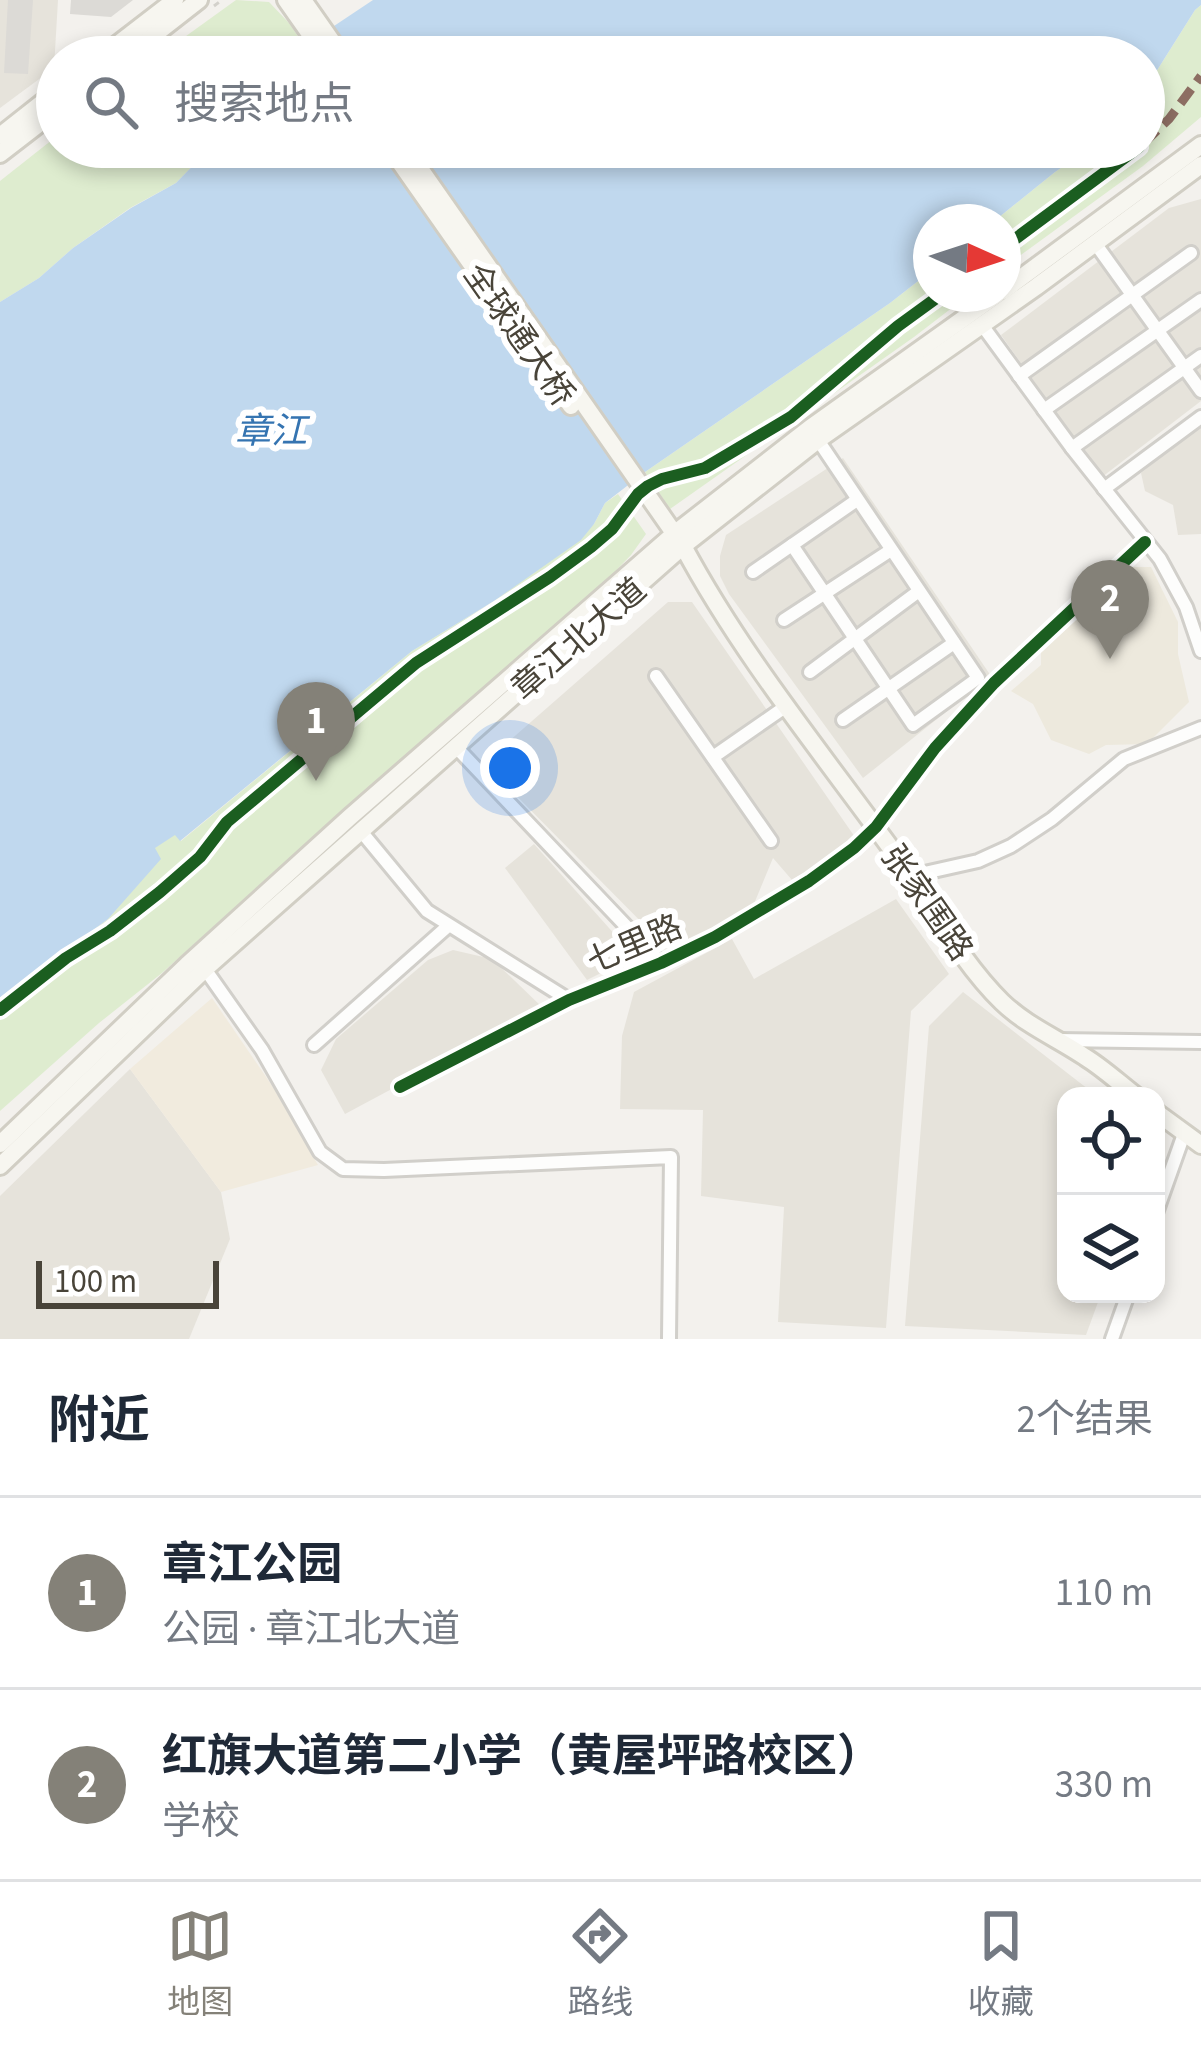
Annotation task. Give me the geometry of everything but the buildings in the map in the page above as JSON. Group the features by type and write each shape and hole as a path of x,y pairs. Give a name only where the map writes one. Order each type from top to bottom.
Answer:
{"main road":[{"path":"128,36 175,0"},
{"path":"153,36 200,0"},
{"path":"286,0 311,36"},
{"path":"303,0 328,36"},
{"path":"0,136 36,108"},
{"path":"0,154 36,126"},
{"name":"章江北大道","path":"1021,277 1201,145"},
{"name":"章江北大道","path":"0,1166 205,970 674,544 1201,166"},
{"name":"全球通大桥","path":"404,168 656,519"},
{"name":"全球通大桥","path":"419,168 656,519"},
{"name":"章江北大道","path":"0,1144 350,817 809,428 973,312"},
{"name":"张家围路","path":"656,519 785,707 1001,1001 1124,1087"},
{"path":"1165,1119 1201,1145"}],"street":[{"path":"1095,243 1201,391"},
{"path":"1019,376 1191,253"},
{"path":"1044,410 1201,300"},
{"path":"982,325 1160,559 1175,582 1201,651"},
{"path":"1072,448 1201,356"},
{"path":"1104,489 1201,417"},
{"path":"792,545 914,725 978,678 818,440"},
{"path":"753,572 857,500"},
{"name":"七里路","path":"400,1088 568,1000 715,937 854,848 994,683 1144,542"},
{"path":"784,620 891,550"},
{"path":"810,672 919,591"},
{"path":"843,720 954,643"},
{"path":"656,676 771,841"},
{"path":"713,757 785,707"},
{"path":"911,876 978,860 1012,846 1124,759 1201,728"},
{"path":"455,746 661,963"},
{"path":"360,830 427,911 568,1000"},
{"path":"314,1045 448,926"},
{"path":"205,970 262,1050 320,1152 344,1169 671,1156 669,1339"},
{"path":"1054,1040 1201,1042"},
{"path":"1162,1195 1184,1134"},
{"path":"1112,1339 1125,1303"}],"shaded area":[{"path":"0,0 58,0 56,36 36,36 36,81 0,108"},
{"path":"1201,199 1201,401 1102,477 1001,335 1169,208"},
{"path":"1201,425 1201,534 1178,535 1173,505 1145,491 1141,473"},
{"path":"843,458 991,676 863,778 720,576 726,535"},
{"path":"1133,567 1151,567 1178,622 1178,654 1189,702 1147,744 1106,745 1089,754 1051,740 1033,704 1011,691 1041,665 1041,652"},
{"path":"668,602 692,602 857,840 792,880 773,858 751,911 669,950 484,763"},
{"path":"534,844 626,947 629,959 587,980 505,868"},
{"path":"896,899 949,974 911,1011 886,1328 778,1322 784,1207 701,1196 703,1110 620,1109 622,1036 634,992 732,939 754,979"},
{"path":"453,950 492,959 543,1008 345,1114 321,1070 336,1039 428,960"},
{"path":"963,992 1085,1087 1057,1087 1057,1303 1098,1303 1086,1335 905,1326 929,1026"},
{"path":"212,998 273,1087 318,1165 221,1192 130,1069"},
{"path":"130,1069 221,1192 230,1239 189,1339 0,1339 0,1196"}],"green space":[{"path":"236,0 269,2 298,36 186,36"},
{"path":"1201,5 1201,117 1165,147 1165,58"},
{"path":"36,153 36,168 191,168 176,183 130,208 0,302 0,181"},
{"path":"1061,168 1140,168 1021,255 1021,204 1015,204"},
{"path":"913,285 913,312 947,312 670,509 645,472"},
{"path":"618,494 646,534 606,581 0,1111 0,999 108,919 154,848 175,834 181,841 412,651 494,601 594,524 605,503"}],"water":[{"path":"373,0 1201,0 1165,58 1165,36 324,36"},
{"name":"章江","path":"191,168 1061,168 1015,204 913,204 913,285 645,472 605,503 581,540 412,651 180,841 175,835 155,848 161,859 108,919 0,999 0,302 131,208 176,183"}],"marked path":[{"path":"1165,123 1201,76"}],"cycle path":[{"path":"1021,235 1111,168"},
{"path":"0,1010 160,892 200,857 227,822 416,663 591,547 648,486 705,468 791,417 917,312"},
{"path":"400,1087 569,1000 715,937 809,881 876,827 935,748 994,683 1145,542"}],"place":[{"name":"红旗大道第二小学（黄屋坪路校区）","path":"1110,659"},
{"name":"章江公园","path":"316,781"}]}
